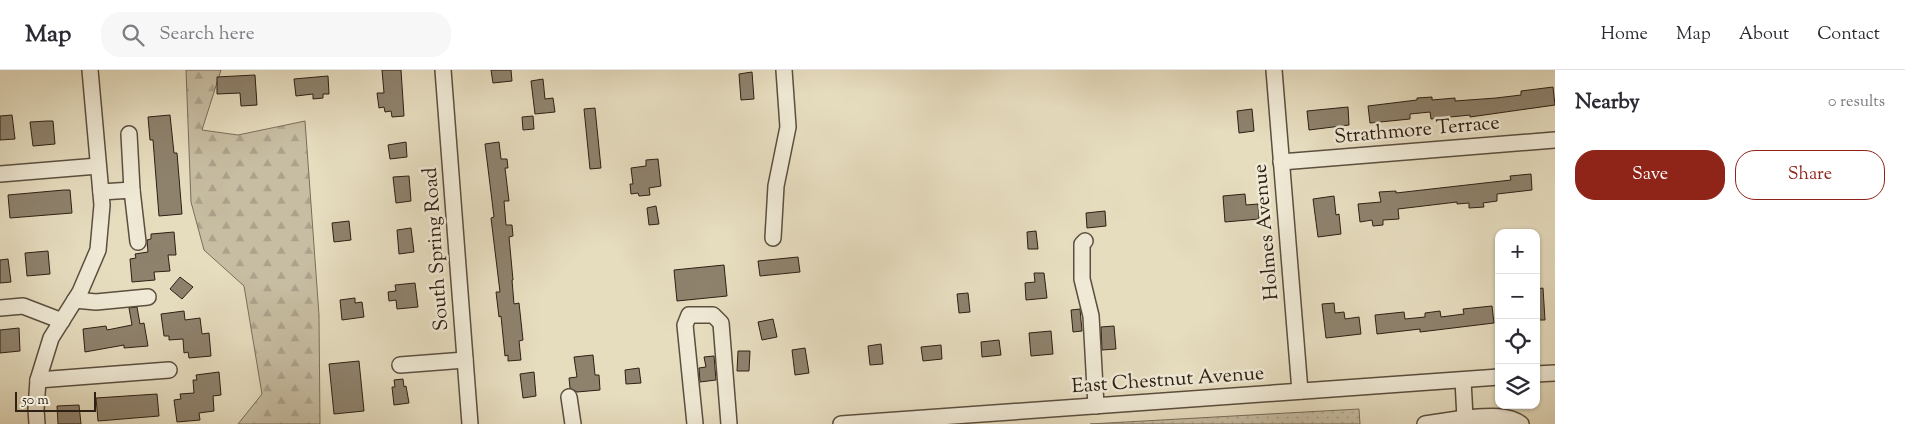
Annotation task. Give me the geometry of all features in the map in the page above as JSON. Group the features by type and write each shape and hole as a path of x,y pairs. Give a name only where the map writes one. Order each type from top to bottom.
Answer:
{"street":[{"path":"37,424 38,380 51,338 75,300 98,250 102,205 90,70"},
{"name":"South Spring Road","path":"443,70 470,424"},
{"path":"773,238 776,186 788,126 784,70"},
{"name":"Holmes Avenue","path":"1274,70 1300,391"},
{"path":"129,134 132,190 138,242"},
{"name":"Strathmore Terrace","path":"1281,162 1555,140"},
{"path":"0,174 98,166"},
{"path":"101,192 132,190"},
{"path":"1085,240 1082,244 1082,279 1091,316 1096,406"},
{"path":"75,300 96,302 148,297"},
{"path":"0,308 23,306 62,321"},
{"path":"695,424 685,325 689,315 713,315 720,323 729,424"},
{"path":"400,365 465,360"},
{"path":"38,380 169,370"},
{"path":"1540,374 1555,373"},
{"name":"East Chestnut Avenue","path":"841,424 1495,377"},
{"path":"1463,380 1465,421"},
{"path":"570,397 572,424"},
{"path":"1425,424 1506,418 1516,420 1521,424"}],"green space":[{"path":"186,70 221,70 202,130 238,135 305,121 319,315 320,424 238,424 262,394 244,286 204,250 191,202"},
{"path":"1359,409 1360,424 1090,424"}],"building":[{"path":"382,70 401,70 404,116 392,117 391,111 385,112 384,107 379,108 377,93 384,93"},
{"path":"491,70 511,70 512,81 493,83"},
{"path":"752,72 754,99 741,100 739,74"},
{"path":"255,75 257,105 241,106 240,93 217,94 217,77"},
{"path":"328,76 329,94 323,94 323,98 313,99 313,94 296,96 294,79"},
{"path":"543,79 545,99 553,98 555,112 535,114 531,81"},
{"path":"1553,87 1555,105 1470,117 1470,115 1431,119 1430,112 1410,114 1410,119 1370,123 1368,106 1432,97 1432,100 1455,98 1455,101 1496,98 1521,95 1521,91"},
{"path":"1348,107 1349,125 1309,130 1307,111"},
{"path":"595,108 601,168 590,169 584,109"},
{"path":"1252,109 1254,131 1239,133 1237,111"},
{"path":"12,115 15,139 0,140 0,116"},
{"path":"170,115 174,153 177,153 182,214 159,216 153,140 150,140 148,117"},
{"path":"533,116 534,129 523,130 522,117"},
{"path":"53,121 55,144 33,146 30,122"},
{"path":"406,142 407,157 390,159 388,145"},
{"path":"499,142 501,159 507,159 508,168 505,168 509,201 504,201 506,225 512,225 513,236 509,237 514,304 519,303 523,340 519,341 521,360 508,361 508,355 505,356 501,316 499,317 496,292 500,292 491,218 494,217 485,144"},
{"path":"658,159 661,186 649,188 650,195 639,196 638,193 631,194 630,184 633,184 631,168 646,166 646,160"},
{"path":"1531,174 1532,190 1497,194 1497,201 1483,203 1484,207 1469,208 1469,203 1457,204 1457,202 1398,209 1399,219 1383,220 1383,225 1373,226 1372,220 1360,222 1358,204 1381,202 1379,192 1396,191 1396,193 1511,180 1510,176"},
{"path":"409,176 411,201 396,203 393,177"},
{"path":"70,190 72,213 10,218 8,195"},
{"path":"1245,194 1246,205 1258,204 1259,219 1225,222 1223,196"},
{"path":"1334,196 1336,215 1339,214 1341,234 1318,237 1313,199"},
{"path":"656,206 659,224 649,225 647,208"},
{"path":"1105,211 1106,226 1087,228 1086,213"},
{"path":"349,221 351,240 334,242 332,223"},
{"path":"411,228 414,252 399,254 397,230"},
{"path":"1036,231 1038,249 1028,249 1027,232"},
{"path":"174,232 176,255 168,255 170,271 154,272 155,280 132,282 130,259 136,258 135,254 148,252 147,240 151,239 151,234"},
{"path":"48,251 50,274 27,276 25,253"},
{"path":"798,257 800,272 760,276 758,261"},
{"path":"8,259 11,282 0,283 0,260"},
{"path":"724,265 727,296 677,301 674,270"},
{"path":"1034,273 1044,273 1047,298 1026,300 1025,283 1035,282"},
{"path":"180,277 193,287 182,299 170,289"},
{"path":"415,283 418,307 397,309 396,300 389,301 388,292 396,291 395,285"},
{"path":"1540,288 1543,288 1545,320 1540,320"},
{"path":"968,293 970,312 959,313 957,294"},
{"path":"355,298 355,303 362,302 364,317 342,320 340,300"},
{"path":"1334,303 1335,313 1344,312 1345,319 1359,317 1361,334 1326,338 1322,304"},
{"path":"1492,306 1494,323 1420,332 1420,329 1377,334 1375,315 1404,312 1405,319 1425,317 1425,313 1440,311 1441,317 1464,314 1463,309"},
{"path":"137,307 140,324 144,323 148,346 124,348 124,345 85,352 83,329 106,326 107,330 132,325 129,308"},
{"path":"1080,309 1082,331 1073,332 1071,310"},
{"path":"184,311 185,320 200,318 202,334 209,333 211,356 189,358 188,352 184,353 183,339 169,340 169,336 164,336 161,314"},
{"path":"773,319 777,337 762,340 758,322"},
{"path":"1114,326 1116,349 1102,350 1101,327"},
{"path":"19,328 20,351 0,353 0,330"},
{"path":"1051,331 1053,354 1031,356 1029,333"},
{"path":"999,340 1001,355 982,357 981,342"},
{"path":"881,344 883,364 870,365 868,346"},
{"path":"941,345 942,359 923,361 921,347"},
{"path":"805,348 809,373 795,375 792,350"},
{"path":"738,351 750,351 749,371 737,371"},
{"path":"593,355 595,375 599,375 600,390 577,392 570,388 569,378 577,377 574,357"},
{"path":"714,356 716,380 700,382 699,368 706,367 704,357"},
{"path":"359,361 364,411 334,414 329,364"},
{"path":"639,368 641,383 626,384 625,370"},
{"path":"219,372 221,395 213,396 214,411 199,413 200,420 177,422 174,400 181,399 180,394 194,393 193,380 197,380 196,375"},
{"path":"534,372 536,396 523,398 520,374"},
{"path":"403,379 409,403 394,405 392,387 395,387 394,380"},
{"path":"157,394 159,416 98,421 96,398"},
{"path":"79,405 81,424 58,424 57,406"}]}
